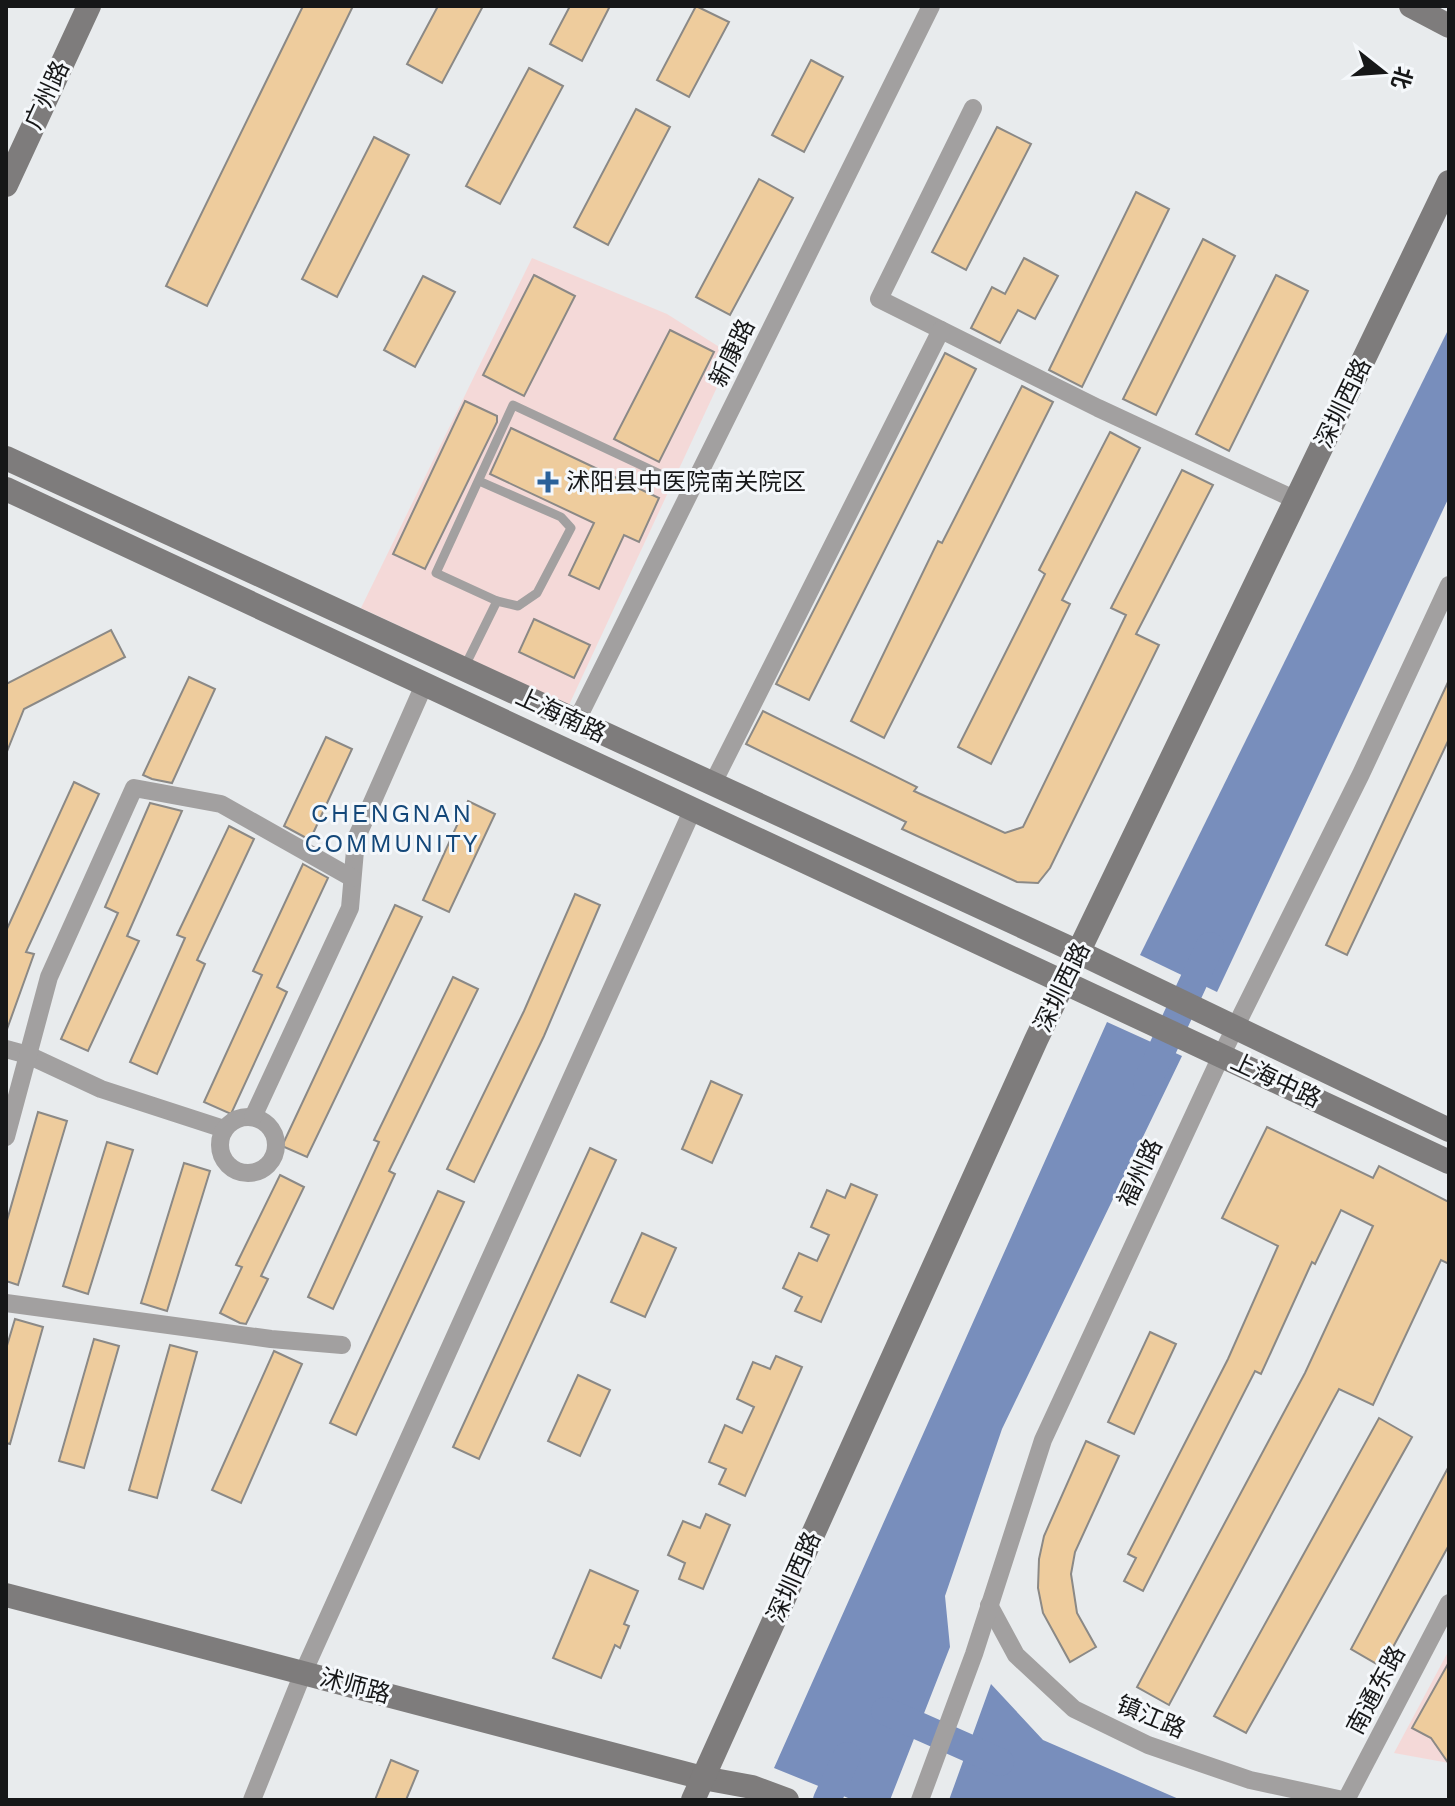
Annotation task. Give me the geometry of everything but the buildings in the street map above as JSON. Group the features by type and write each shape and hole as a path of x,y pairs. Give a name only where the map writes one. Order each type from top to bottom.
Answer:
{"main road":[{"name":"广州路","path":"6,185 89,6"},
{"path":"1411,6 1449,26"},
{"name":"深圳西路","path":"698,1789 1064,981 1449,182"},
{"name":"上海南路","path":"6,458 1117,970"},
{"name":"上海南路","path":"6,489 1103,1000"},
{"name":"上海中路","path":"1117,970 1449,1130"},
{"name":"上海中路","path":"1103,1000 1449,1162"},
{"name":"沭师路","path":"6,1595 303,1673 698,1789 752,1787 787,1800"}],"street":[{"name":"新康路","path":"576,722 931,6"},
{"path":"973,108 879,299 1098,408 1296,500"},
{"path":"712,785 941,330"},
{"name":"福州路","path":"920,1800 974,1654 1043,1440 1215,1051 1361,774 1449,585"},
{"path":"253,1117 350,908 356,839 424,685"},
{"path":"6,1137 49,977 134,788 221,804 352,878"},
{"path":"252,1800 303,1673 692,811"},
{"path":"6,1049 28,1055 101,1089 224,1129"},
{"path":"253,1117 270,1126 277,1144 270,1162 254,1173 245,1173 228,1165 219,1148 224,1129 237,1118 253,1117"},
{"path":"6,1303 342,1345"},
{"name":"南通东路","path":"1345,1800 1449,1603"},
{"name":"镇江路","path":"989,1605 1016,1655 1074,1709 1148,1745 1250,1780 1345,1800"}],"lane":[{"path":"479,481 561,517 571,528 537,593 518,606 497,601 436,573 513,405 692,489"},
{"path":"463,670 497,601"}],"shaded area":[{"name":"沭阳县中医院南关院区","path":"532,258 667,314 732,355 569,705 361,608"},
{"path":"1449,1650 1449,1763 1394,1753"}],"water":[{"path":"1449,328 1449,497 1217,992 1140,955"},
{"path":"1107,1022 1182,1056 1002,1429 945,1596 950,1647 890,1800 853,1800 774,1768"},
{"path":"991,1684 1043,1740 1181,1800 949,1800"}],"waterway":[{"path":"1147,1082 1210,946"},
{"path":"885,1711 1000,1762"},
{"path":"827,1800 847,1756"}],"place":[{"name":"沭阳县中医院南关院区","path":"548,482"}],"district":[{"name":"CHENGNAN COMMUNITY","path":"392,828"}]}
